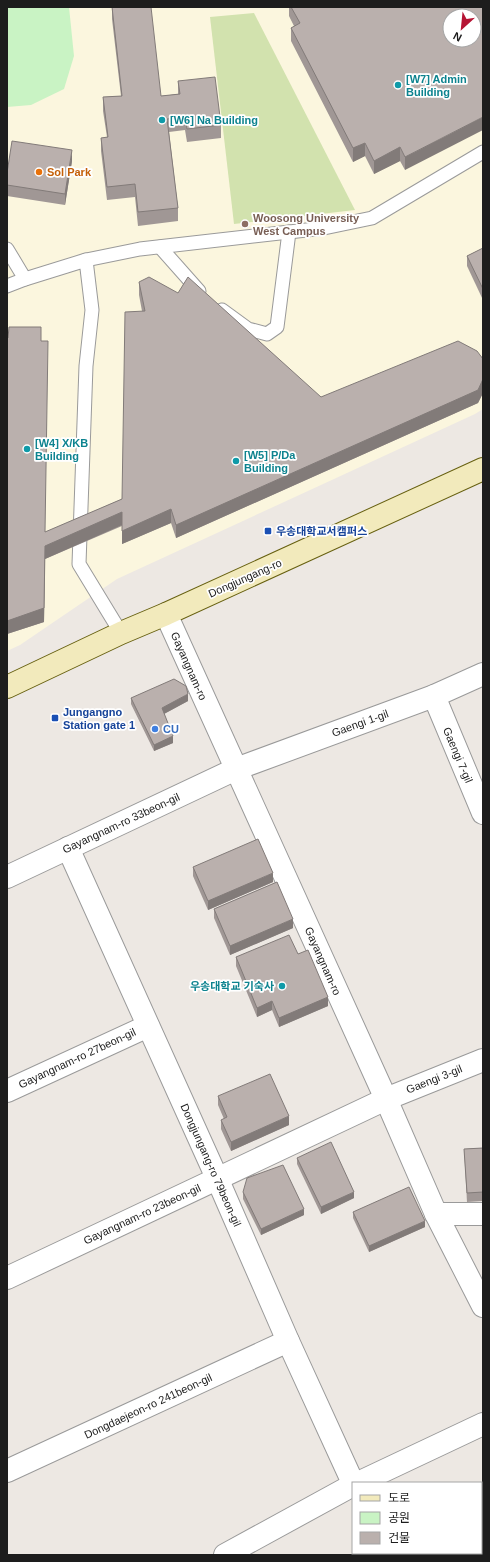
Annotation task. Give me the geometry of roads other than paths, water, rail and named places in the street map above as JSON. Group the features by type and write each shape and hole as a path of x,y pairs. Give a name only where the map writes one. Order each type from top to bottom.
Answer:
{"street":[{"name":"Dongjungang-ro","path":"7,687 121,633 166,614 483,469"},
{"name":"Gayangnam-ro","path":"166,614 386,1099 436,1214 483,1306"},
{"name":"Gaengi 1-gil","path":"236,769 434,696 483,674"},
{"name":"Gaengi 7-gil","path":"434,696 483,814"},
{"name":"Gayangnam-ro 33beon-gil","path":"7,876 236,769"},
{"name":"Dongjungang-ro 79beon-gil","path":"68,848 218,1178 288,1341 352,1482"},
{"name":"Gayangnam-ro 27beon-gil","path":"7,1091 148,1026"},
{"name":"Gaengi 3-gil","path":"386,1099 483,1060"},
{"name":"Gayangnam-ro 23beon-gil","path":"7,1278 386,1099"},
{"path":"436,1214 483,1214"},
{"name":"Dongdaejeon-ro 241beon-gil","path":"7,1471 288,1341"},
{"path":"360,1482 483,1424"},
{"path":"225,1555 352,1485"}],"lane":[{"path":"7,286 86,260 140,249 324,228 372,218 483,152"},
{"path":"160,247 194,287 248,329 267,334 277,327 289,232"},
{"path":"7,249 25,279"},
{"path":"86,260 92,310 86,374 79,564 121,633"}],"place":[{"name":"[W7] Admin Building","path":"398,85"},
{"name":"[W6] Na Building","path":"162,120"},
{"name":"Sol Park","path":"39,172"},
{"name":"Woosong University West Campus","path":"245,224"},
{"name":"[W4] X/KB Building","path":"27,449"},
{"name":"[W5] P/Da Building","path":"236,461"},
{"name":"우송대학교서캠퍼스","path":"268,531"},
{"name":"Jungangno Station gate 1","path":"55,718"},
{"name":"CU","path":"155,729"},
{"name":"우송대학교 기숙사","path":"282,986"}]}
